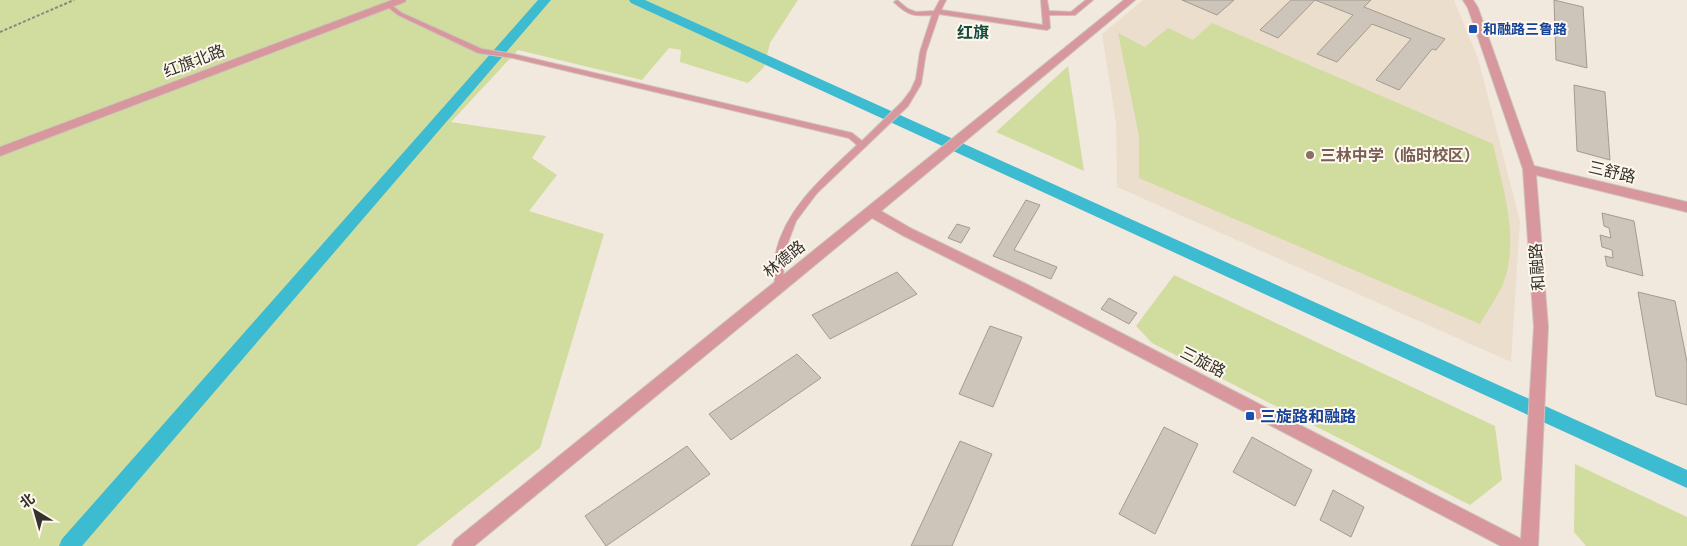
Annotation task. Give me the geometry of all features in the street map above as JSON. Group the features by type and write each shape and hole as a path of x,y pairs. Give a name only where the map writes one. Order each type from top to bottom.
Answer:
{"street":[{"name":"红旗北路","path":"0,152 401,0"},
{"name":"林德路","path":"461,546 1130,0"},
{"name":"和融路","path":"1468,0 1473,8 1529,169 1541,327 1529,546"},
{"name":"三舒路","path":"1529,169 1687,207"},
{"name":"三旋路","path":"871,211 907,232 1021,288 1518,546"}],"lane":[{"path":"779,287 780,253 792,220 814,191 905,104 920,82 924,52 936,13 943,0"},
{"path":"897,2 906,10 915,14 936,13 1047,28 1044,0"},
{"path":"1045,12 1073,14 1090,0"},
{"path":"388,5 400,14 480,51 512,56 852,136 861,144"}],"path":[{"path":"0,32 74,0"}],"shaded area":[{"name":"三林中学（临时校区）","path":"1143,0 1454,0 1478,58 1520,221 1511,362 1117,187 1116,123 1102,34"}],"green space":[{"path":"0,0 798,0 770,43 764,67 748,83 680,62 681,50 669,48 642,80 518,50 451,122 546,136 532,158 557,175 529,211 604,234 540,448 416,546 0,546"},
{"name":"三林中学（临时校区）","path":"1212,23 1493,144 1508,214 1510,250 1503,284 1480,324 1139,178 1139,136 1118,33 1145,47 1168,28 1193,40"},
{"path":"1068,66 1084,171 996,132"},
{"path":"1174,275 1495,426 1502,480 1470,505 1152,343 1136,326"},
{"path":"1575,464 1687,517 1687,546 1586,546 1574,532"}],"building":[{"path":"1182,0 1234,0 1217,15"},
{"path":"1291,0 1315,0 1278,38 1260,30"},
{"path":"1315,0 1371,0 1364,7 1445,39 1436,50 1432,49 1399,90 1376,80 1411,39 1372,24 1337,62 1317,54 1353,15"},
{"path":"1554,0 1583,7 1587,68 1556,60"},
{"path":"1574,85 1605,92 1610,160 1577,151"},
{"path":"1026,200 1040,205 1014,250 1057,267 1051,279 993,256"},
{"path":"1602,213 1634,221 1643,276 1607,266 1605,256 1613,258 1612,250 1602,247 1600,235 1611,238 1609,228 1604,226"},
{"path":"957,224 970,228 961,243 948,238"},
{"path":"897,272 917,294 830,339 812,315"},
{"path":"1638,292 1675,301 1687,362 1687,405 1656,396"},
{"path":"1109,298 1137,313 1129,324 1101,309"},
{"path":"990,326 1022,337 993,407 959,394"},
{"path":"797,354 821,378 731,440 709,414"},
{"path":"1164,427 1198,444 1155,534 1119,514"},
{"path":"1252,437 1312,470 1295,506 1233,472"},
{"path":"960,441 992,454 952,546 911,546"},
{"path":"687,446 710,474 606,546 585,516"},
{"path":"1333,490 1364,507 1351,537 1320,520"}],"waterway":[{"path":"69,546 545,0"},
{"path":"635,0 1687,479"}],"place":[{"name":"和融路三鲁路","path":"1473,29"},
{"name":"三林中学（临时校区）","path":"1310,155"},
{"name":"三旋路和融路","path":"1250,416"}],"district":[{"name":"红旗","path":"973,32"}]}
